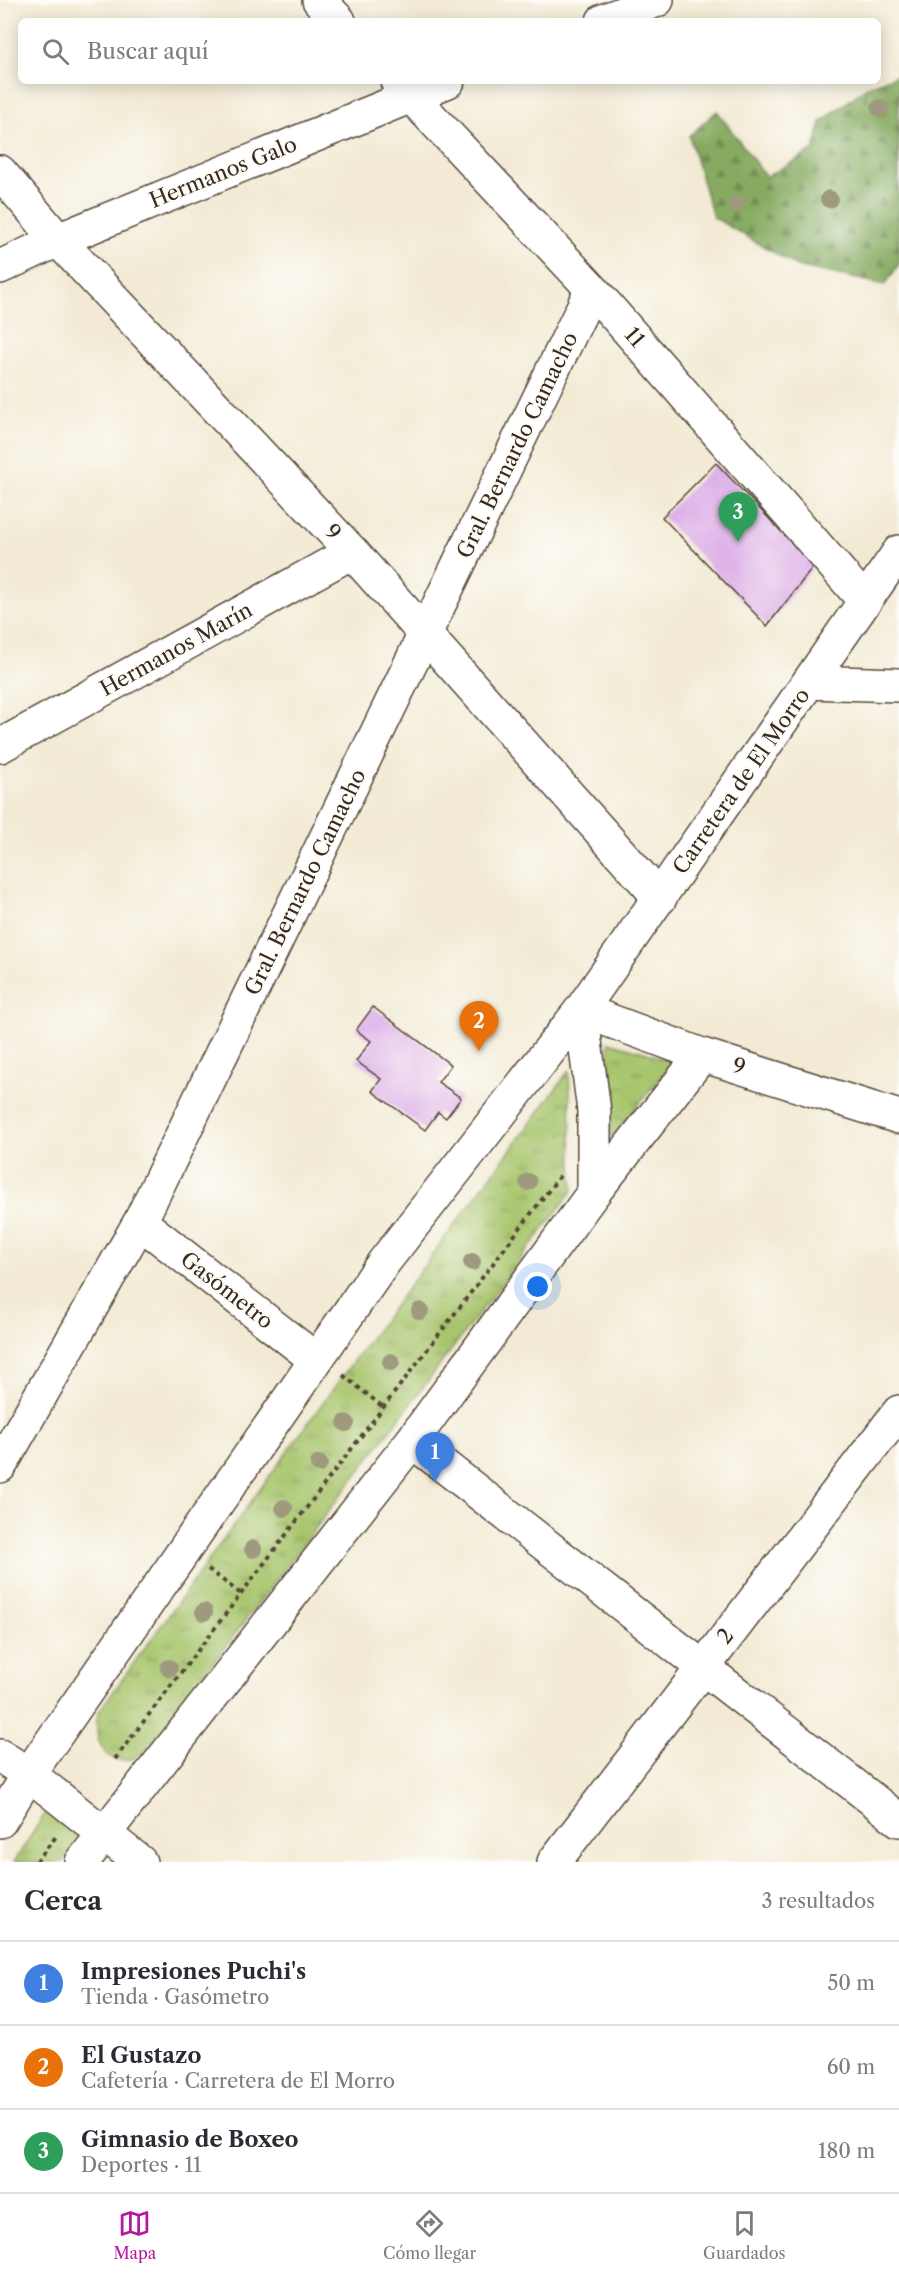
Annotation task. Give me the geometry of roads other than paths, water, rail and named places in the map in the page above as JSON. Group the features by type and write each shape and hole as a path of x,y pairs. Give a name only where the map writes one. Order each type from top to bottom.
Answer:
{"street":[{"path":"319,0 336,18"},
{"path":"611,18 657,0"},
{"name":"Hermanos Galo","path":"0,267 404,88 429,84"},
{"name":"11","path":"404,88 592,289 865,601"},
{"name":"9","path":"0,172 58,240 352,552 660,898"},
{"name":"Gral. Bernardo Camacho","path":"0,1466 140,1222 592,289"},
{"name":"Hermanos Marín","path":"0,746 352,552"},
{"name":"Carretera de El Morro","path":"0,1821 28,1774 315,1359 384,1262 581,1010 899,552"},
{"path":"809,682 899,685"},
{"path":"581,1010 594,1111 594,1192"},
{"name":"9","path":"581,1010 702,1055 899,1118"},
{"path":"82,1862 412,1441 594,1192 702,1055"},
{"name":"Gasómetro","path":"140,1222 315,1359"},
{"name":"2","path":"554,1862 899,1412"},
{"path":"412,1441 899,1820"},
{"path":"0,1756 28,1774 140,1862"}],"place":[{"name":"Gimnasio de Boxeo","path":"738,542"},
{"name":"El Gustazo","path":"479,1051"},
{"name":"Impresiones Puchi's","path":"435,1482"}]}
